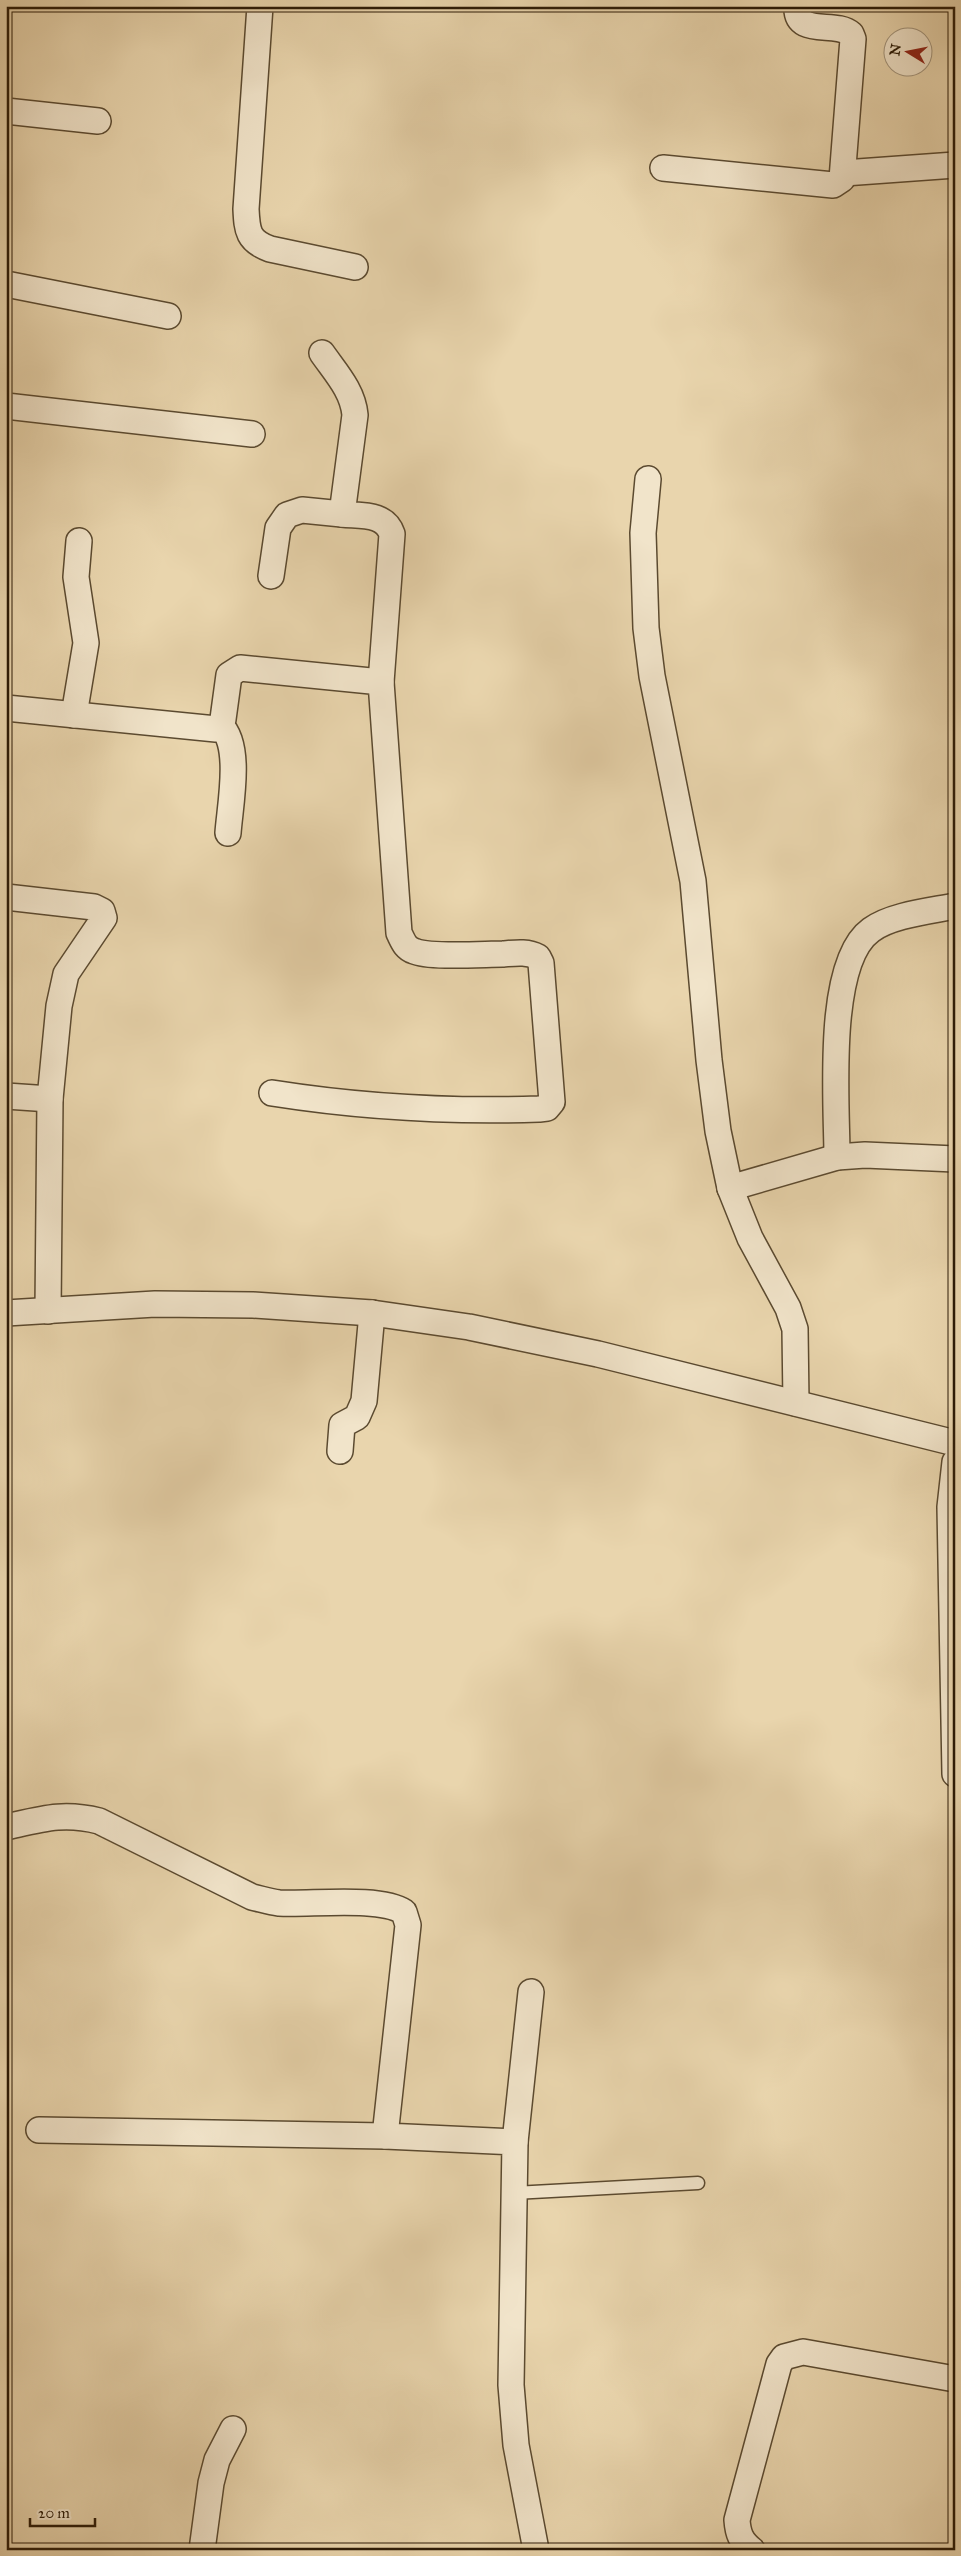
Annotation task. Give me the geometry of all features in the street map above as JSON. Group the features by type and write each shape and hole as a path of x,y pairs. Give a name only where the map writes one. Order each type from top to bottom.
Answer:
{"street":[{"path":"260,6 246,209 250,236 257,244 270,249 355,267"},
{"path":"663,168 834,185 842,179 844,173 853,39 851,34 842,29 805,24 800,19 797,6"},
{"path":"6,111 98,121"},
{"path":"844,173 955,165"},
{"path":"6,284 168,316"},
{"path":"322,353 350,393 354,405 355,415 342,514"},
{"path":"6,406 252,434"},
{"path":"648,479 643,533 646,628 652,676 693,881 709,1060 730,1188 750,1238 788,1308 795,1329 796,1403"},
{"path":"271,576 278,528 286,514 302,510 342,514 383,520 389,526 392,534 381,682 399,934 405,945 413,951 421,953 469,955 524,952 538,957 541,963 552,1102 547,1108 539,1109 450,1111 379,1107 272,1093"},
{"path":"74,715 86,643 76,578 79,541"},
{"path":"221,726 228,675 240,668 381,682"},
{"path":"6,708 210,730 221,726"},
{"path":"221,726 228,733 231,748 232,774 228,833"},
{"path":"6,897 94,907 102,911 104,918 66,974 62,988 50,1099 48,1311"},
{"path":"837,1157 837,1039 842,990 850,955 859,941 872,929 890,921 955,906"},
{"path":"6,1096 50,1099"},
{"path":"730,1188 837,1157 865,1155 955,1159"},
{"path":"6,1313 155,1304 253,1305 372,1313 468,1327 598,1354 955,1443"},
{"path":"340,1450 342,1425 357,1417 364,1401 372,1313"},
{"path":"955,1462 950,1507 955,1774"},
{"path":"6,1826 60,1815 77,1815 99,1820 252,1897 276,1903 334,1901 390,1906 404,1912 408,1925 385,2136"},
{"path":"531,1992 515,2142 511,2385 516,2446 536,2550"},
{"path":"39,2130 385,2136 515,2142"},
{"path":"752,2550 743,2542 738,2532 737,2520 779,2364 784,2356 803,2352 955,2379"},
{"path":"202,2550 210,2482 217,2460 234,2429"}],"lane":[{"path":"514,2193 698,2182"}]}
